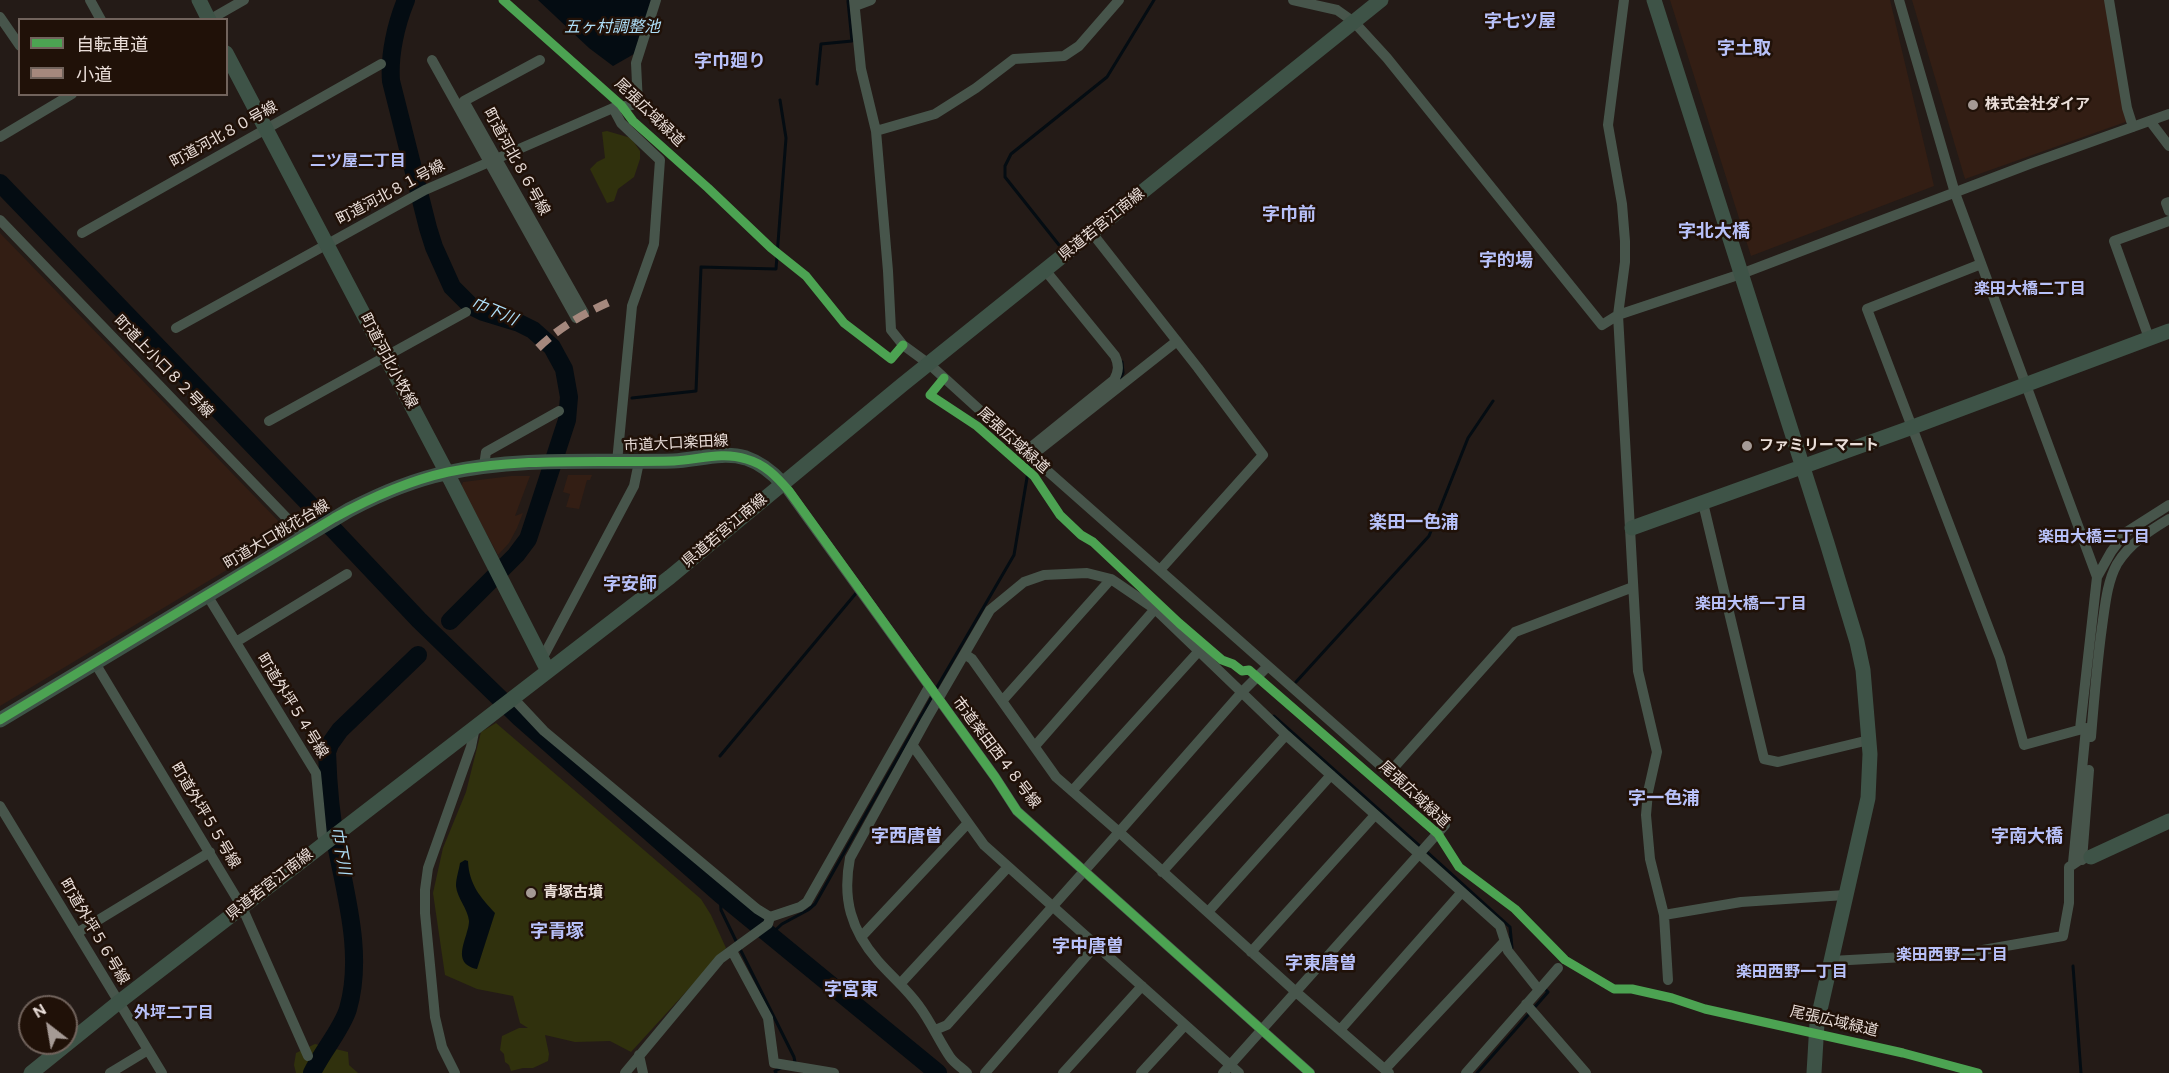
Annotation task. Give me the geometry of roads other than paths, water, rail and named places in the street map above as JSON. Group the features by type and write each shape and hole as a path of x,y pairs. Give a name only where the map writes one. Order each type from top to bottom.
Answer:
{"street":[{"path":"90,0 100,18"},
{"path":"199,0 208,18"},
{"path":"212,18 244,0"},
{"name":"町道河北８１号線","path":"176,328 425,190 613,108 638,104 636,63 656,0"},
{"path":"871,0 855,3 861,69 876,131 891,330 903,345 929,364 1027,453 1030,448 1114,380 1119,363 1046,270"},
{"path":"876,131 935,114 976,88 1014,59 1064,56 1079,46 1119,0"},
{"path":"1293,0 1337,10 1354,22 1388,58 1602,325 1618,315 1741,274 2169,114"},
{"name":"県道若宮江南線","path":"31,1073 119,1002 513,698 545,665 669,577 1381,0"},
{"path":"1624,0 1608,126 1622,204 1625,241 1625,262 1618,315 1624,436 1632,528 1638,671 1657,752 1648,792 1646,815 1650,859 1664,915 1668,980"},
{"path":"1654,0 1857,642 1863,670 1869,740 1868,798 1817,1023 1814,1073"},
{"path":"1899,0 1955,193 2097,577"},
{"path":"2109,0 2127,108 2133,127"},
{"path":"0,16 18,43"},
{"name":"町道河北小牧線","path":"228,57 495,565 545,665"},
{"name":"町道河北８６号線","path":"455,100 539,57 464,101 492,160"},
{"path":"432,60 492,160 580,316"},
{"name":"町道河北８０号線","path":"82,233 381,64"},
{"path":"0,137 68,97"},
{"path":"613,108 621,123 660,160 654,244 632,306 617,462"},
{"path":"2150,121 2169,146"},
{"path":"2169,202 2166,203 2169,211"},
{"name":"町道上小口８２号線","path":"0,220 310,532"},
{"path":"2150,338 2114,241 2169,221"},
{"path":"1092,233 1263,455 1160,570"},
{"path":"1981,264 1867,309 1910,428 2000,658 2024,745 2086,728 2082,860"},
{"path":"269,421 466,312"},
{"path":"1632,528 1910,428 2169,331"},
{"path":"1177,341 1035,453 1034,459 1389,773 1515,632 1633,587"},
{"path":"484,466 486,452 559,411"},
{"name":"市道大口楽田線","path":"599,462 736,456 768,469 783,484"},
{"name":"町道大口桃花台線","path":"0,720 310,532 386,492 447,473 484,466 599,462"},
{"path":"545,665 634,486 639,462"},
{"name":"市道楽田西４８号線","path":"783,484 995,777 1017,811 1310,1073"},
{"path":"1703,502 1764,759 1778,762 1869,740"},
{"path":"2080,729 2097,577 2125,533 2169,505"},
{"path":"2082,860 2095,679 2111,579 2117,564 2138,539 2169,519"},
{"path":"967,1073 951,1059 919,1005 877,960 861,936 849,910 846,876 853,849 990,610 1024,582 1044,575 1087,573 1111,579 1155,609 1286,735 1375,815 1423,852 1461,893 1500,926 1508,951 1539,990"},
{"path":"236,642 347,574"},
{"path":"1003,700 1111,579"},
{"name":"町道外坪５４号線","path":"207,595 316,773 322,835 327,841"},
{"path":"1035,746 1155,609"},
{"path":"1072,791 1198,652"},
{"path":"966,655 972,659 1003,700 1056,777 1387,1071 1504,941"},
{"name":"町道外坪５５号線","path":"95,663 242,907 308,1056"},
{"path":"935,1030 947,1025 1242,692 1268,667"},
{"path":"625,1073 720,959 752,937 769,920 807,902 929,687"},
{"path":"513,698 544,731 769,920"},
{"path":"455,1073 442,1047 435,1017 425,913 425,890 428,868 471,747 475,727"},
{"path":"1162,872 1286,735"},
{"path":"912,746 984,845 1185,1025 1227,1069 1239,1073"},
{"path":"1208,912 1331,775"},
{"name":"町道外坪５６号線","path":"0,806 162,1073"},
{"path":"1251,952 1375,815"},
{"path":"1831,961 1960,954 2063,936 2069,903 2069,867 2169,821"},
{"path":"861,936 968,823"},
{"path":"1227,1069 1445,825"},
{"path":"79,936 211,855"},
{"path":"900,984 1008,867"},
{"path":"1341,1030 1461,893"},
{"path":"1664,915 1741,902 1845,895"},
{"path":"985,1073 1096,945"},
{"path":"732,951 768,1018 774,1063 834,1073"},
{"path":"1466,1073 1558,968"},
{"path":"1063,1073 1142,986"},
{"path":"1526,1004 1586,1073"},
{"path":"1141,1073 1185,1025"},
{"path":"110,1073 148,1050"},
{"path":"639,1055 643,1073"}],"water":[{"name":"五ヶ村調整池","path":"538,0 655,0 634,54 613,66 589,48"},
{"path":"468,861 476,890 495,913 477,969 469,966 462,955 469,921 458,895 456,880 460,863"}],"waterway":[{"name":"巾下川","path":"406,0 394,40 391,81 434,247 452,287 471,306 533,330 552,347 564,369 569,397 567,420 528,539 516,555 450,621"},
{"path":"1059,245 1005,177 1005,166 1011,154 1107,77 1154,0"},
{"path":"817,84 821,44 852,41 848,1"},
{"path":"632,398 696,391 701,267 776,269 786,138 780,100"},
{"path":"0,183 419,620 520,718 720,894 938,1073"},
{"path":"1120,379 1123,373 1122,362"},
{"path":"1296,682 1429,536 1468,438 1493,401"},
{"path":"936,689 1014,555 1030,460"},
{"path":"720,756 857,592"},
{"name":"巾下川","path":"312,1073 345,1017 354,969 349,908 331,813 327,752 340,730 418,655"},
{"path":"770,935 782,924 815,904 933,695"},
{"path":"1274,716 1421,847"},
{"path":"1426,851 1510,927 1512,948"},
{"path":"720,894 721,910 737,943"},
{"path":"740,949 794,1057 795,1062 793,1063"},
{"path":"2073,966 2081,1073"},
{"path":"1534,1008 1548,992 1544,988"},
{"path":"1477,1073 1529,1014"},
{"path":"776,1073 775,1071 781,1068"}],"place":[{"name":"株式会社ダイア","path":"1973,105"},
{"name":"ファミリーマート","path":"1747,446"},
{"name":"青塚古墳","path":"531,893"}],"district":[{"name":"字七ツ屋","path":"1520,22"},
{"name":"字土取","path":"1744,49"},
{"name":"字巾廻り","path":"730,62"},
{"name":"二ツ屋二丁目","path":"358,162"},
{"name":"字巾前","path":"1289,215"},
{"name":"字北大橋","path":"1714,232"},
{"name":"字的場","path":"1506,261"},
{"name":"楽田大橋二丁目","path":"2030,290"},
{"name":"楽田一色浦","path":"1414,523"},
{"name":"楽田大橋三丁目","path":"2094,538"},
{"name":"字安師","path":"630,585"},
{"name":"楽田大橋一丁目","path":"1751,605"},
{"name":"字一色浦","path":"1664,799"},
{"name":"字西唐曽","path":"907,837"},
{"name":"字南大橋","path":"2027,837"},
{"name":"字青塚","path":"557,932"},
{"name":"字中唐曽","path":"1088,947"},
{"name":"楽田西野二丁目","path":"1952,956"},
{"name":"字東唐曽","path":"1321,964"},
{"name":"楽田西野一丁目","path":"1792,973"},
{"name":"字宮東","path":"851,990"},
{"name":"外坪二丁目","path":"174,1014"}]}
